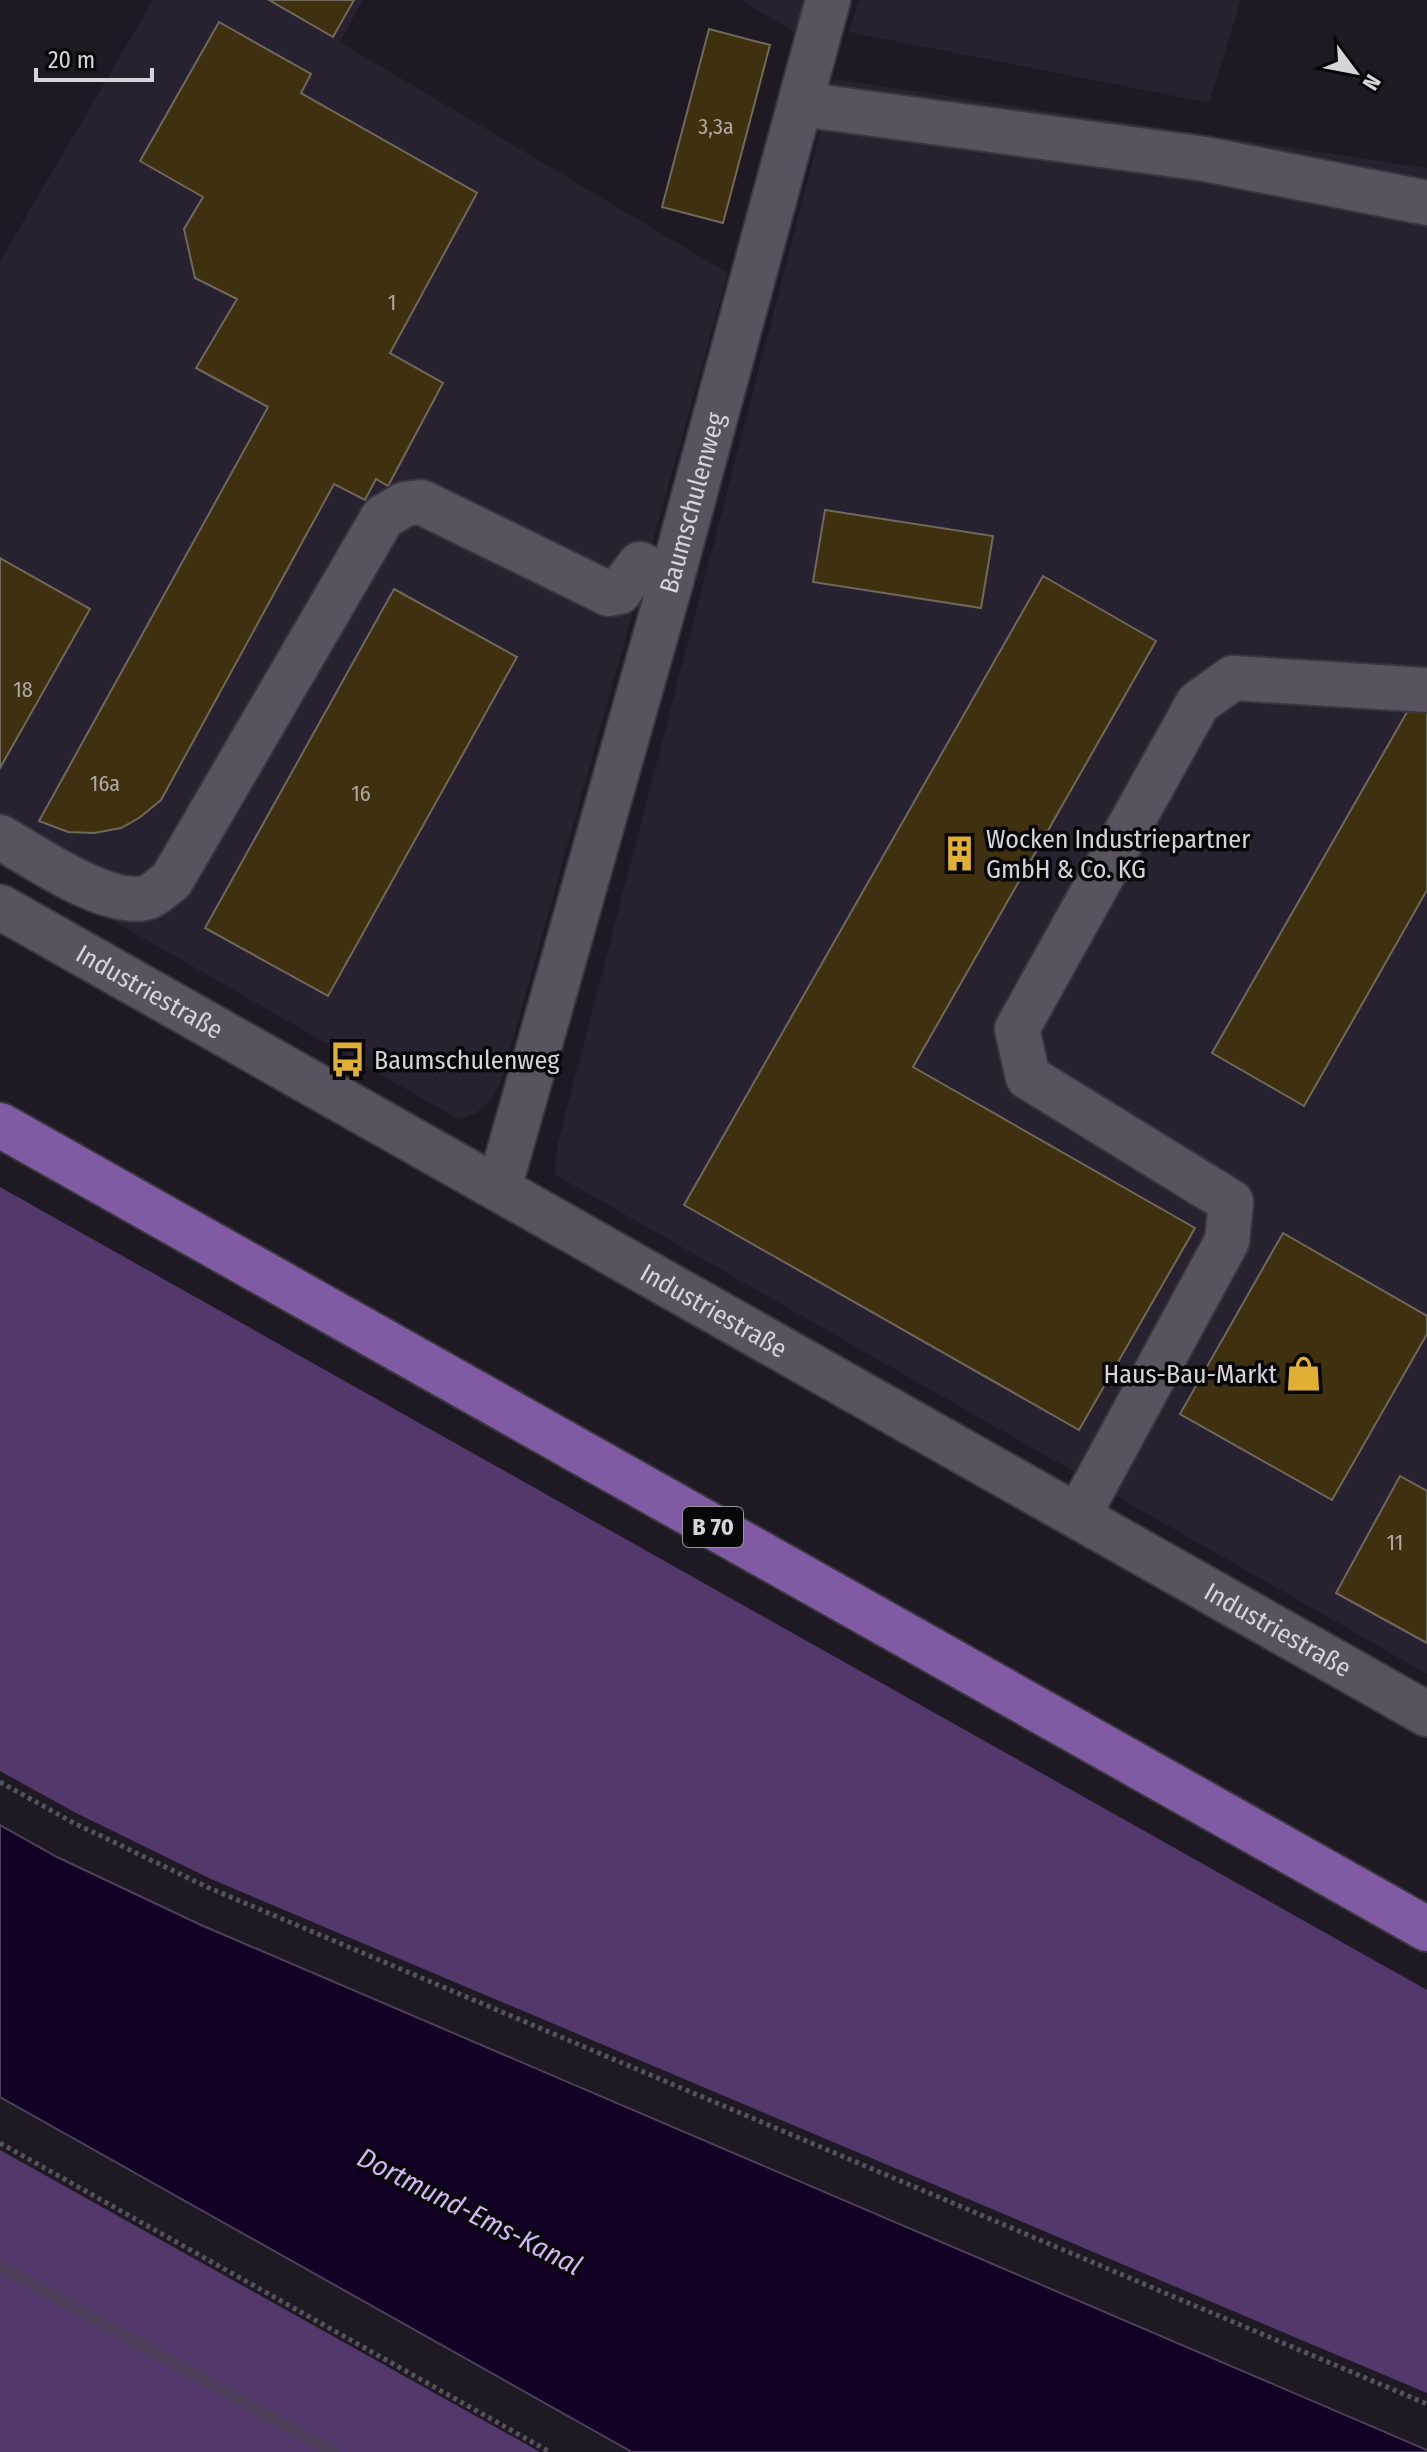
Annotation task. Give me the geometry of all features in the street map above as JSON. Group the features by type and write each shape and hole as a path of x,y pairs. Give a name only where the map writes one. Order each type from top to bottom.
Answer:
{"main road":[{"name":"B 70","path":"0,1125 1427,1929"}],"street":[{"name":"Baumschulenweg","path":"499,1188 671,581 828,0"},
{"path":"800,104 1205,159 1427,203"},
{"path":"0,837 73,880 120,899 147,898 171,881 383,517 405,504 421,502 609,594 619,592 640,564 671,581"},
{"path":"1078,1516 1227,1241 1231,1202 1028,1077 1017,1029 1198,703 1233,678 1427,690"},
{"name":"Industriestraße","path":"0,907 1427,1714"}],"path":[{"path":"0,1782 72,1822 207,1887 1427,2404"},
{"path":"0,2143 550,2452"}],"shaded area":[{"path":"153,0 363,0 340,42 728,273 501,1082 492,1099 476,1113 458,1119 0,856 0,261"},
{"path":"741,0 806,0 797,34"},
{"path":"859,0 1241,0 1209,103 849,32"},
{"path":"834,79 1427,168 1427,1674 554,1174 558,1143"},
{"path":"0,1187 1427,1990 1427,2393 211,1879 76,1813 0,1771"},
{"path":"0,2150 540,2452 0,2452"}],"water":[{"name":"Dortmund-Ems-Kanal","path":"0,1825 57,1857 201,1925 1427,2452 632,2452 0,2097"}],"building":[{"path":"269,0 354,0 333,37"},
{"path":"219,22 311,74 301,93 477,193 390,353 443,383 388,486 376,479 365,500 334,484 161,800 121,828 94,833 68,832 39,821 268,407 196,368 237,299 195,278 184,229 203,197 140,161"},
{"path":"709,29 770,45 723,223 662,207"},
{"path":"825,510 993,536 981,608 813,582"},
{"path":"0,558 90,609 0,768"},
{"name":"Wocken Industriepartner GmbH & Co. KG","path":"1043,576 1156,641 913,1067 1195,1228 1079,1430 684,1205"},
{"path":"394,589 517,657 328,996 205,928"},
{"path":"1415,698 1427,705 1427,890 1304,1106 1212,1053"},
{"name":"Haus-Bau-Markt","path":"1283,1233 1427,1316 1427,1334 1332,1500 1180,1414"},
{"path":"1400,1476 1427,1491 1427,1643 1336,1593"}],"waterway":[{"path":"0,2266 333,2452"}],"place":[{"name":"Wocken Industriepartner GmbH & Co. KG","path":"960,854"},
{"name":"Baumschulenweg","path":"348,1060"},
{"name":"Haus-Bau-Markt","path":"1303,1374"}]}
